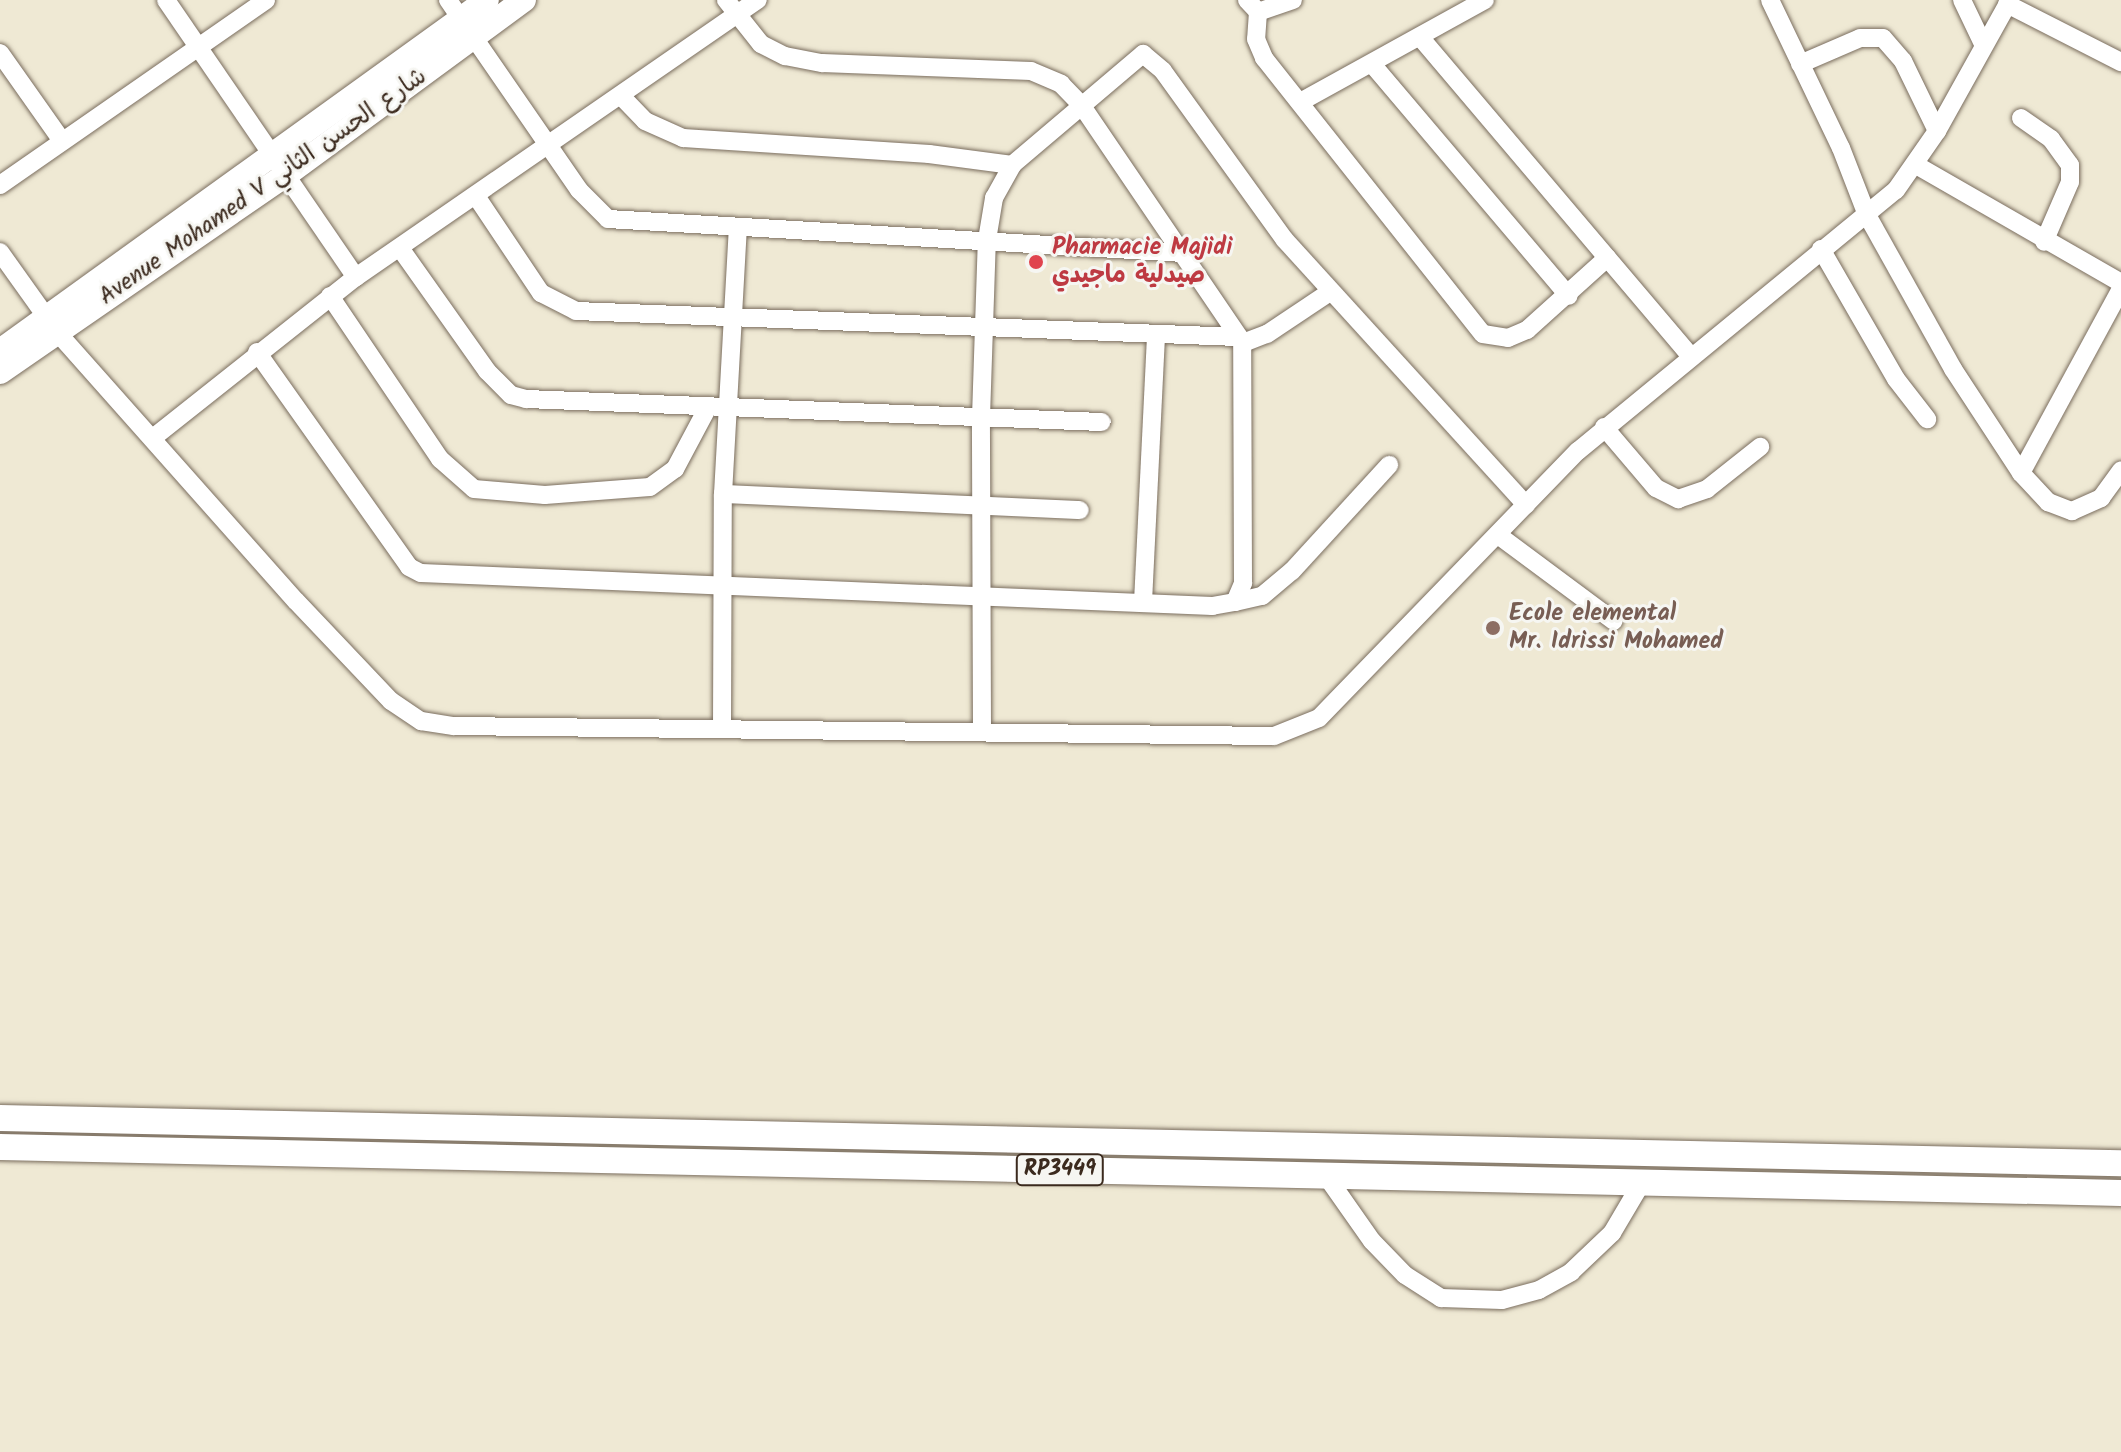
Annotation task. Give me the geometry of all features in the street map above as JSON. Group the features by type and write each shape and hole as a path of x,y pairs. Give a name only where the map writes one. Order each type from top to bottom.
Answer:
{"highway":[{"name":"RP3449","path":"0,1118 2121,1163"},
{"name":"RP3449","path":"0,1147 2121,1193"}],"main road":[{"name":"Avenue Mohamed V شارع الحسن الثاني","path":"0,372 52,325 281,165 487,0"},
{"name":"Avenue Mohamed V شارع الحسن الثاني","path":"461,18 524,0"},
{"name":"Avenue Mohamed V شارع الحسن الثاني","path":"0,351 52,325"}],"street":[{"path":"166,0 356,277"},
{"path":"0,185 266,0"},
{"path":"154,437 257,352 356,277 622,97 731,7 758,0"},
{"path":"1293,0 1252,6 1257,47 1483,334 1499,339 1518,335 1569,296 1607,258"},
{"path":"1302,101 1485,0"},
{"path":"1770,0 1867,215 1953,369 2021,473 2048,502 2072,511 2101,498 2121,470"},
{"path":"1962,0 1983,44"},
{"path":"0,252 52,325 330,638 391,701 421,721 454,726 1291,733 1326,711 1604,427 1867,215 1916,165 2008,2 2121,62"},
{"path":"731,7 761,44 785,56 822,63 1031,71 1061,84 1082,106 1240,339 1244,573 1235,602"},
{"path":"461,18 588,201 608,219 1183,253"},
{"path":"1420,37 1691,356"},
{"path":"1800,64 1860,38 1883,38 1903,61 1937,131"},
{"path":"0,53 62,141"},
{"path":"982,730 981,417 987,240 994,198 1012,165 1140,56 1150,57 1285,240 1526,505"},
{"path":"1372,64 1569,296"},
{"path":"622,97 645,121 683,138 929,154 1012,165"},
{"path":"2021,118 2060,147 2070,165 2070,182 2044,242"},
{"path":"1916,165 2121,286 2021,473"},
{"path":"476,196 541,293 563,308 1240,339 1267,334 1330,292"},
{"path":"722,727 723,494 738,227"},
{"path":"400,248 474,354 511,395 728,408 1102,422"},
{"path":"1821,249 1896,379 1927,419"},
{"path":"330,296 440,459 474,489 545,495 650,487 675,469 708,407"},
{"path":"1143,602 1156,337"},
{"path":"257,352 415,571 1212,606 1262,596 1292,571 1389,465"},
{"path":"1604,427 1656,488 1678,499 1707,489 1760,447"},
{"path":"723,494 1080,510"},
{"path":"1498,535 1614,621"},
{"path":"1327,1177 1372,1241 1405,1275 1441,1298 1456,1299 1502,1300 1539,1290 1571,1272 1612,1233 1641,1184"}],"place":[{"name":"Pharmacie Majidi صيدلية ماجيدي","path":"1036,262"},
{"name":"Ecole elemental Mr. Idrissi Mohamed","path":"1493,628"}]}
